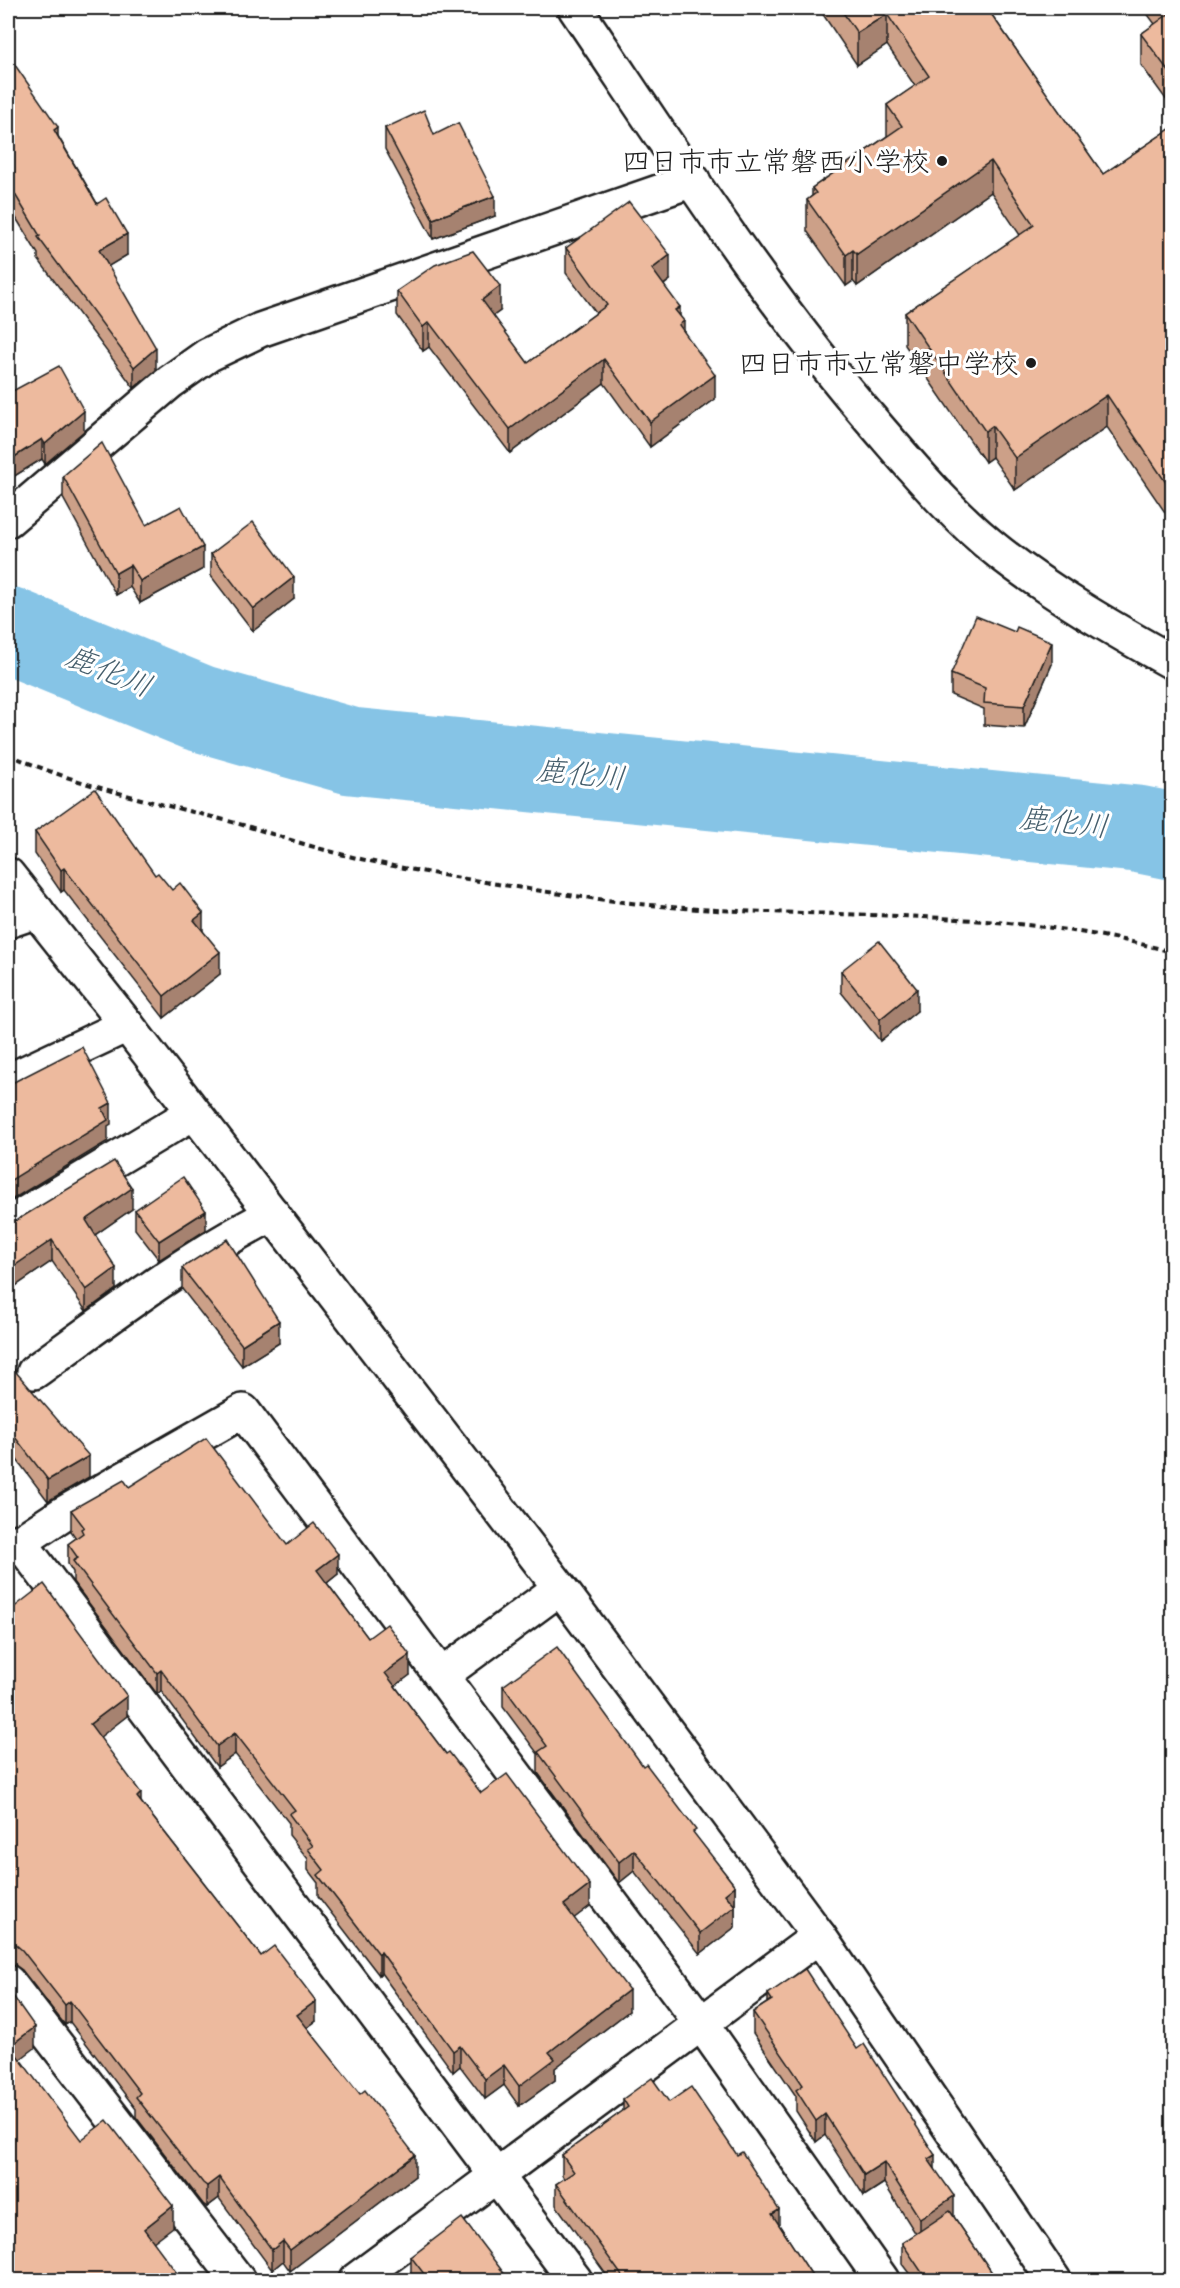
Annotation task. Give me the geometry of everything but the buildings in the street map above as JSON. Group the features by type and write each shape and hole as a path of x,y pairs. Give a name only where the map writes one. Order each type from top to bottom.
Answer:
{"street":[{"path":"575,8 825,367 928,485 1008,558 1072,605 1173,662"},
{"path":"8,520 110,430 208,355 260,330 693,180"},
{"path":"8,875 22,916 127,1025 561,1588 819,1936 1054,2280"},
{"path":"8,1081 127,1025"},
{"path":"8,1224 193,1113"},
{"path":"34,1371 139,1296 234,1234 273,1214"},
{"path":"575,2280 13,1546 243,1411 701,2023 882,2280"},
{"path":"442,1676 561,1588"},
{"path":"356,2280 819,1936"},
{"path":"8,1982 238,2280"}],"path":[{"path":"8,754 54,775 258,829 333,852 426,872 582,898 714,910 837,913 1010,923 1126,939 1173,952"}],"waterway":[{"name":"鹿化川","path":"8,630 199,708 351,751 1137,829 1172,836"}],"place":[{"name":"四日市市立常磐西小学校","path":"942,161"},
{"name":"四日市市立常磐中学校","path":"1031,363"}]}
